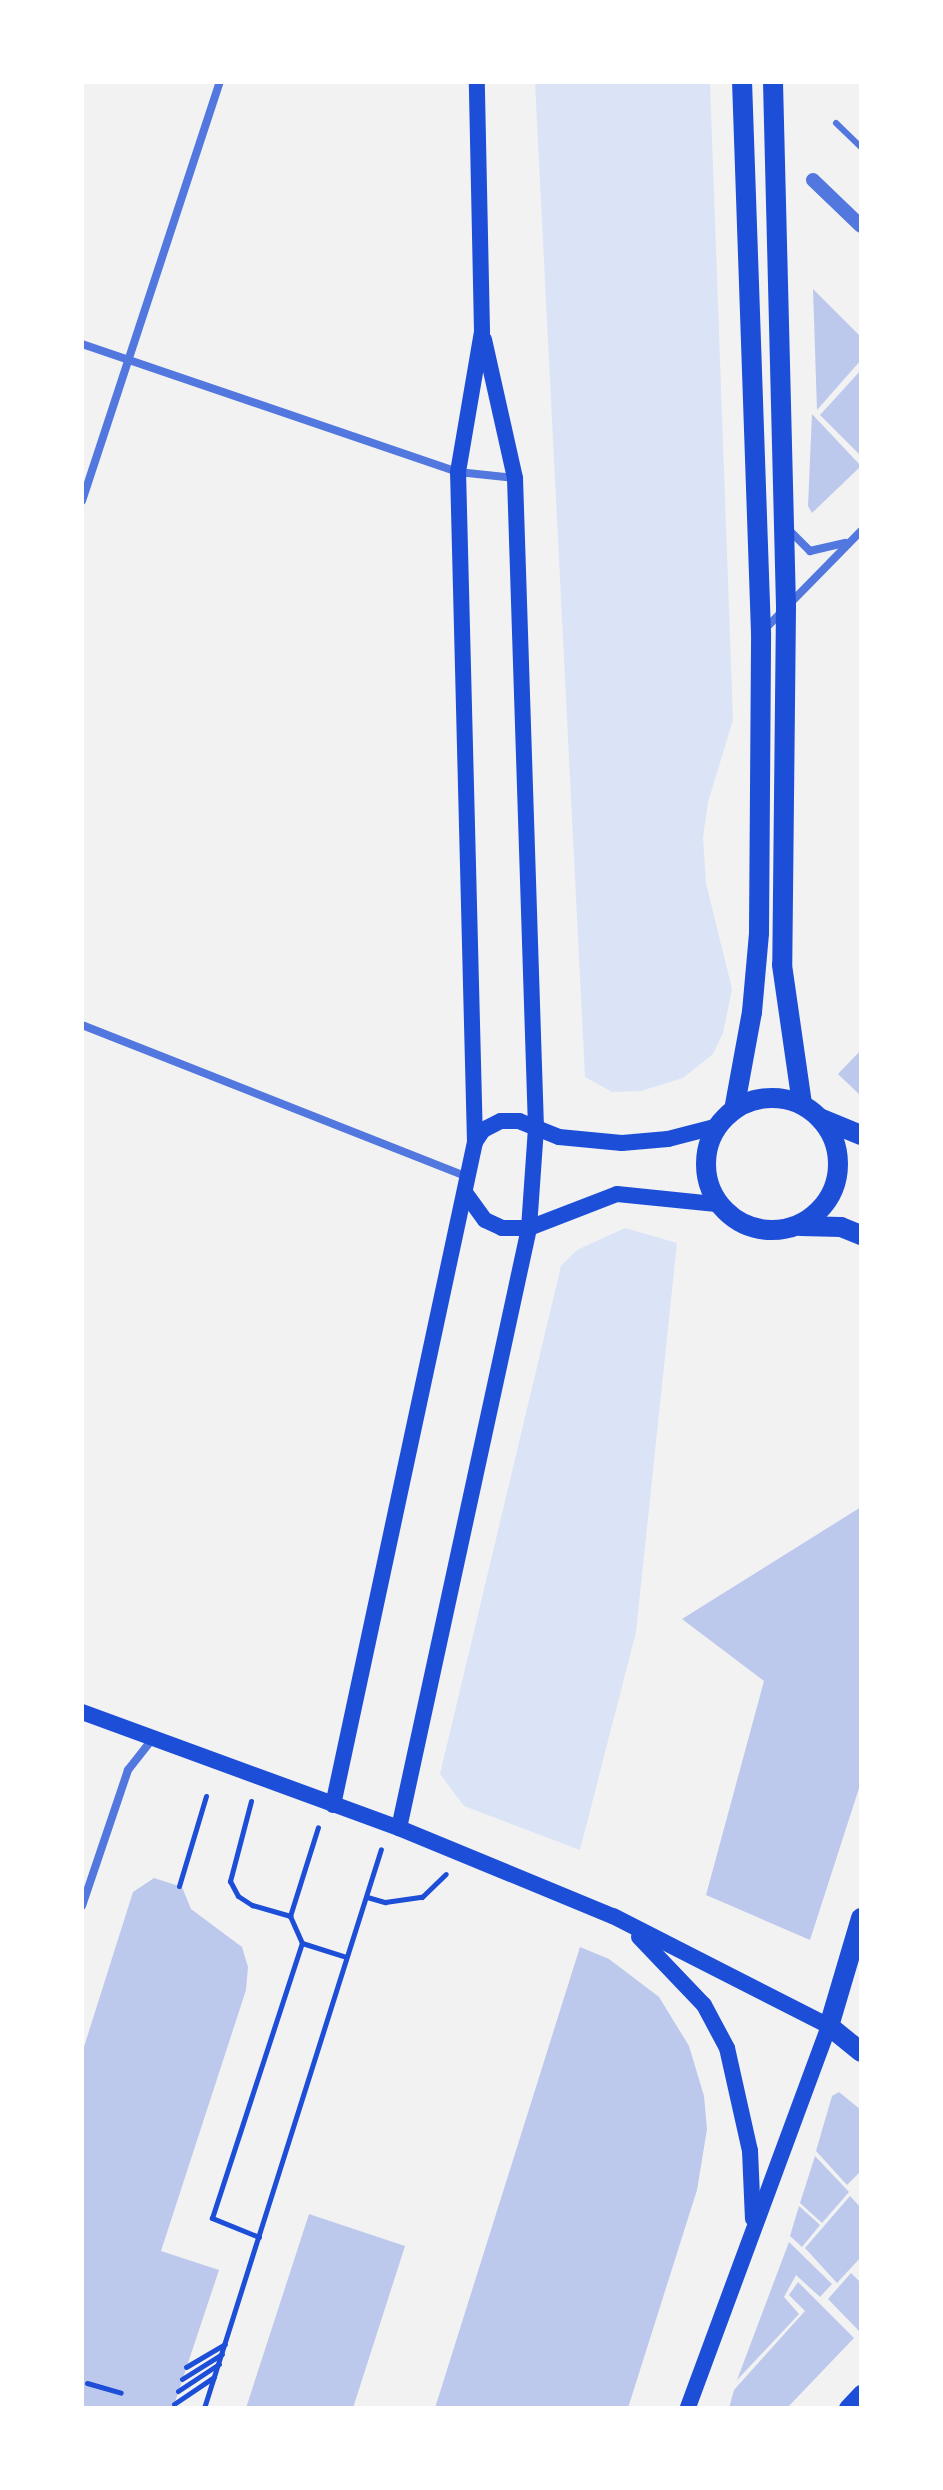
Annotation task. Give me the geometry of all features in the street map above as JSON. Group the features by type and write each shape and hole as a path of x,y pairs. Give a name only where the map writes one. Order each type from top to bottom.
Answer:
{"main road":[{"path":"333,1805 475,1142 458,472 482,331 477,82"},
{"path":"734,1110 758,972 761,633 742,82"},
{"path":"773,82 786,607 782,965 802,1104"},
{"path":"399,1828 529,1228 536,1128 515,478 482,331"},
{"path":"716,1204 709,1150 718,1126 734,1110 755,1099 779,1097 802,1104 822,1119 861,1135"},
{"path":"800,1226 820,1211 838,1166 835,1141 822,1119"},
{"path":"475,1142 483,1130 501,1121 536,1128 559,1137 622,1143 668,1139 718,1126"},
{"path":"467,1186 485,1220 502,1228 529,1228 617,1194 716,1204 738,1223 779,1231 800,1226 841,1227 861,1235"},
{"path":"82,1712 399,1828 613,1916 829,2026 861,2052"},
{"path":"613,1916 684,1979 727,2048 750,2151 751,2238"},
{"path":"688,2408 829,2026 861,1918"},
{"path":"695,2408 696,2387"},
{"path":"847,2408 861,2393"}],"street":[{"path":"82,501 220,82"},
{"path":"813,180 861,226"},
{"path":"82,344 458,472 515,478"},
{"path":"785,521 800,545 817,552 860,532"},
{"path":"761,633 860,532"},
{"path":"82,1025 467,1186"},
{"path":"82,1906 128,1770 155,1737"}],"lane":[{"path":"836,123 861,147"}],"path":[{"path":"179,1886 206,1796"},
{"path":"251,1800 230,1881 252,1905 290,1916"},
{"path":"259,2237 212,2218 302,1943 290,1916 319,1825"},
{"path":"204,2408 381,1848"},
{"path":"367,1897 385,1902 422,1897 447,1871"},
{"path":"302,1943 346,1957"},
{"path":"186,2367 226,2344"},
{"path":"182,2379 223,2354"},
{"path":"178,2391 220,2363"},
{"path":"174,2404 215,2376"},
{"path":"87,2383 121,2393"}],"shaded area":[{"path":"535,82 710,82 733,720 708,802 703,838 706,883 732,989 723,1033 713,1054 683,1078 641,1091 612,1092 585,1077"},
{"path":"625,1228 677,1243 636,1632 580,1850 464,1806 440,1774 561,1266 577,1250"}],"building":[{"path":"813,289 861,337 861,360 817,410"},
{"path":"861,370 861,456 820,415"},
{"path":"812,414 861,466 812,513 808,506"},
{"path":"861,1050 861,1096 838,1074"},
{"path":"861,1507 861,1782 810,1940 706,1895 764,1681 682,1619"},
{"path":"154,1878 182,1887 191,1909 242,1947 248,1967 246,1990 161,2251 219,2270 173,2408 82,2408 82,2053 133,1892"},
{"path":"580,1947 609,1959 659,1997 689,2046 704,2096 707,2129 697,2190 628,2408 435,2408"},
{"path":"839,2092 861,2110 861,2171 847,2185 816,2151 832,2096"},
{"path":"815,2156 849,2192 822,2223 800,2203"},
{"path":"850,2196 861,2208 861,2257 837,2283 805,2248"},
{"path":"799,2206 820,2225 802,2247 790,2236"},
{"path":"309,2214 405,2246 353,2408 246,2408"},
{"path":"789,2242 832,2284 820,2297 796,2275 784,2297 799,2314 737,2380"},
{"path":"851,2273 861,2283 861,2333 828,2299"},
{"path":"798,2282 854,2338 787,2408 729,2408 734,2390 805,2311 789,2295"}]}
